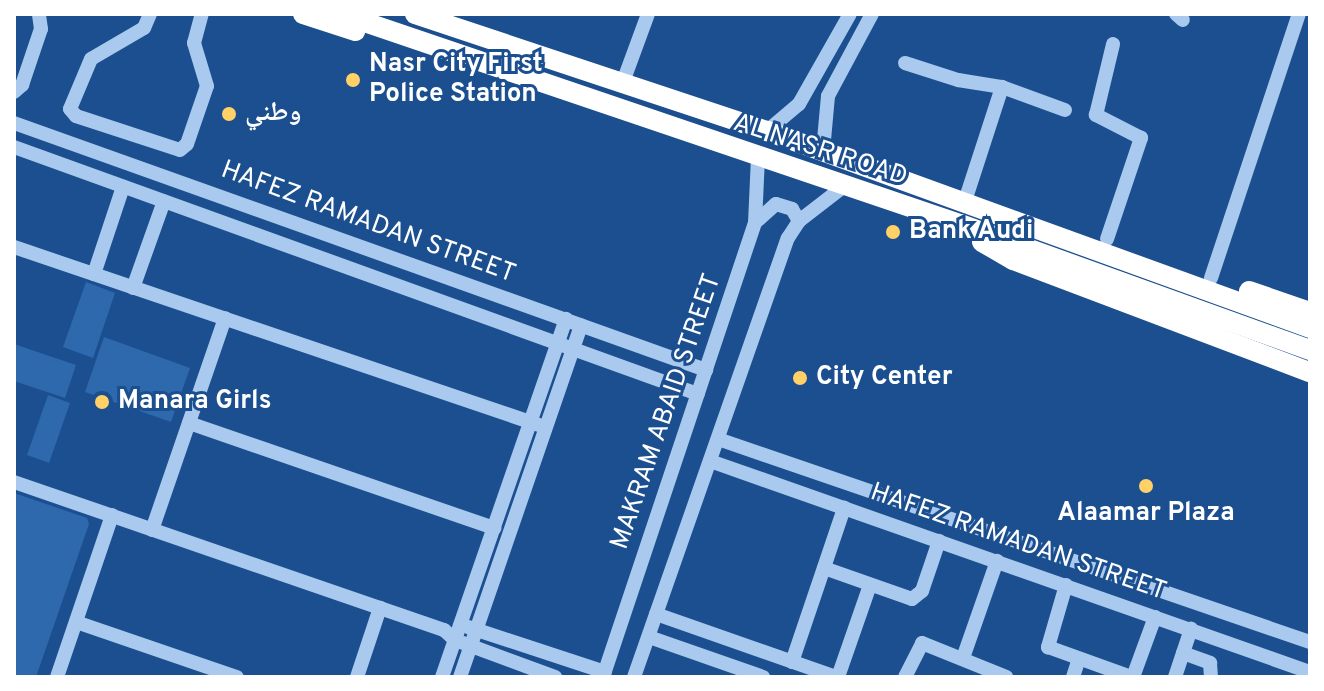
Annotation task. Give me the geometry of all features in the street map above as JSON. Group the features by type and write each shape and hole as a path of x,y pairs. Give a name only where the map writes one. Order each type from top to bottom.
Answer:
{"highway":[{"name":"AL NASR ROAD","path":"303,14 355,31 382,28 843,187 960,224 1013,260 1310,372"},
{"path":"341,14 382,28"},
{"name":"AL NASR ROAD","path":"415,14 451,20 965,201 1017,206 1310,312"},
{"path":"965,201 1310,328"},
{"path":"960,224 1310,350"}],"street":[{"path":"14,92 22,85 41,29 39,14"},
{"path":"150,14 144,28 91,59 70,109 76,116 180,150 187,144 207,86 194,43 202,14"},
{"path":"623,82 648,14"},
{"path":"767,131 802,99 850,14"},
{"path":"823,151 823,111 872,14"},
{"path":"1211,278 1299,14"},
{"path":"1107,239 1141,138 1096,115 1113,44"},
{"path":"905,63 1002,87 1065,110"},
{"path":"965,201 1002,87"},
{"path":"802,99 808,110 823,111"},
{"name":"HAFEZ RAMADAN STREET","path":"14,123 706,370"},
{"name":"HAFEZ RAMADAN STREET","path":"14,147 698,394"},
{"name":"MAKRAM ABAID STREET","path":"604,674 755,223 758,158"},
{"path":"94,274 123,187"},
{"path":"634,677 788,238 799,221 843,187"},
{"path":"133,288 164,201"},
{"path":"755,223 776,204 792,209 799,221"},
{"path":"14,247 545,427"},
{"path":"152,530 225,318"},
{"path":"460,677 545,427 565,346 566,319"},
{"path":"442,677 450,635 461,625 530,422 565,346 581,325"},
{"path":"189,423 494,528"},
{"name":"HAFEZ RAMADAN STREET","path":"718,439 1310,642"},
{"path":"735,470 734,455 742,447"},
{"name":"HAFEZ RAMADAN STREET","path":"710,461 1309,670"},
{"path":"14,482 380,608 555,677"},
{"path":"792,662 844,508"},
{"path":"57,677 112,515"},
{"path":"824,568 870,585 918,597 939,541"},
{"path":"963,658 997,561"},
{"path":"656,614 837,677 870,585"},
{"path":"1066,585 1046,643 1079,659 1132,677 1155,617"},
{"path":"357,677 380,608"},
{"path":"76,622 237,677"},
{"path":"461,625 604,674"},
{"path":"1175,677 1191,629"},
{"path":"649,637 762,677"},
{"path":"905,677 918,644 963,658 1006,677"},
{"path":"1183,653 1210,663 1211,677"},
{"path":"770,677 777,656"},
{"path":"1073,677 1079,659"}],"shaded area":[{"path":"86,282 115,293 93,358 63,347"},
{"path":"104,337 190,368 171,422 85,392"},
{"path":"14,344 76,365 65,398 14,381"},
{"path":"48,395 70,403 49,463 27,455"},
{"path":"14,493 87,518 89,524 36,677 14,677"}],"place":[{"name":"Nasr City First Police Station","path":"353,80"},
{"name":"وطني","path":"229,114"},
{"name":"Bank Audi","path":"893,232"},
{"name":"City Center","path":"800,378"},
{"name":"Manara Girls","path":"102,402"},
{"name":"Alaamar Plaza","path":"1146,486"}]}
